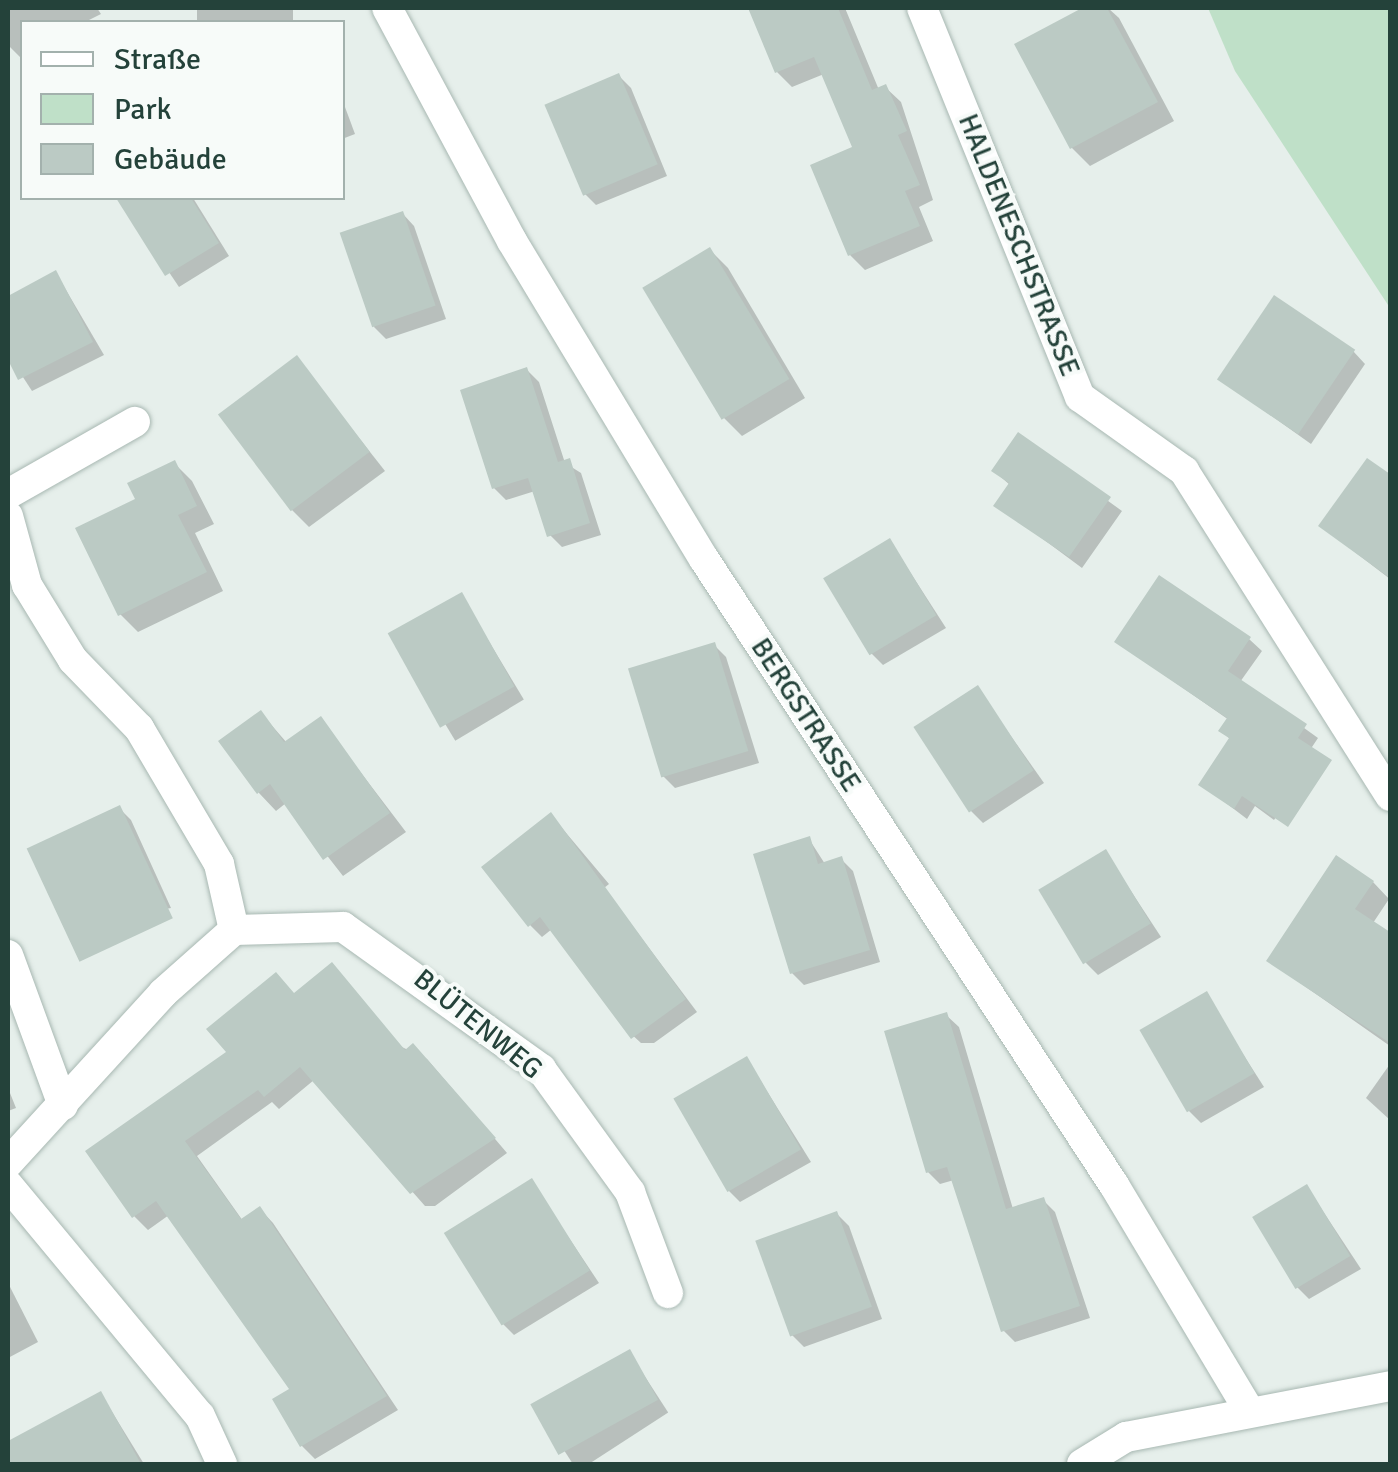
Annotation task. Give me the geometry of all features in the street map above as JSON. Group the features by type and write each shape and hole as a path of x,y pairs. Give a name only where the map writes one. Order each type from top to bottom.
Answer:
{"street":[{"name":"BERGSTRASSE","path":"387,8 512,240 704,558 1114,1186 1248,1409"},
{"name":"HALDENESCHSTRASSE","path":"922,8 1080,397 1184,471 1390,796"},
{"path":"8,494 135,422"},
{"path":"8,516 27,585 73,660 139,728 219,864 234,930 163,993 8,1163"},
{"name":"BLÜTENWEG","path":"234,930 343,926 541,1069 630,1192 668,1293"},
{"path":"8,955 63,1104"},
{"path":"8,1185 200,1416 222,1464"},
{"path":"1082,1464 1126,1437 1248,1409 1390,1386"}],"green space":[{"path":"1208,8 1390,8 1390,308 1235,71"}],"building":[{"path":"748,8 838,8 872,90 886,84 907,131 898,135 920,185 905,191 920,226 848,256 810,165 852,147 814,57 775,73"},
{"path":"1082,8 1107,8 1158,102 1070,149 1014,44"},
{"path":"619,73 658,164 583,196 544,105"},
{"path":"117,200 192,200 219,243 165,276"},
{"path":"403,211 436,306 372,327 340,233"},
{"path":"710,247 789,379 722,420 642,288"},
{"path":"56,270 93,342 18,380 8,360 8,296"},
{"path":"1274,295 1355,350 1298,434 1217,380"},
{"path":"297,355 370,452 291,511 218,415"},
{"path":"527,367 558,462 570,458 590,523 547,537 528,478 492,489 460,390"},
{"path":"1018,432 1111,497 1069,557 993,506 1009,483 991,471"},
{"path":"1367,458 1390,474 1390,578 1318,526"},
{"path":"175,460 197,506 178,515 207,572 118,616 75,528 135,499 127,483"},
{"path":"890,538 936,615 869,655 823,578"},
{"path":"1159,575 1251,637 1228,671 1307,724 1298,738 1332,760 1288,827 1242,796 1234,809 1198,785 1229,738 1218,731 1227,718 1114,642"},
{"path":"462,592 514,686 440,728 388,633"},
{"path":"715,642 748,751 661,778 628,669"},
{"path":"978,685 1034,771 969,812 913,727"},
{"path":"261,710 284,742 321,716 390,813 323,860 270,784 257,794 218,741"},
{"path":"120,805 173,918 79,962 27,849"},
{"path":"551,812 686,999 631,1039 540,917 528,927 481,867"},
{"path":"810,836 818,864 842,856 870,950 790,974 753,854"},
{"path":"1106,849 1151,924 1083,964 1038,890"},
{"path":"1336,855 1374,881 1355,909 1390,932 1390,1043 1266,961"},
{"path":"332,962 405,1050 413,1043 496,1138 410,1194 300,1067 264,1097 258,1090 185,1141 241,1219 260,1206 387,1396 300,1447 272,1399 289,1389 156,1201 132,1218 85,1151 226,1052 206,1029 276,972 294,993"},
{"path":"1207,991 1254,1073 1187,1112 1139,1030"},
{"path":"947,1012 1006,1209 1044,1197 1080,1306 1001,1332 947,1167 926,1173 884,1031"},
{"path":"747,1056 801,1150 727,1192 673,1098"},
{"path":"532,1178 590,1270 502,1326 444,1233"},
{"path":"1307,1184 1350,1256 1295,1289 1252,1217"},
{"path":"837,1211 872,1307 790,1337 755,1241"},
{"path":"630,1349 658,1400 558,1455 530,1404"},
{"path":"101,1391 141,1464 8,1464 8,1441"}]}
